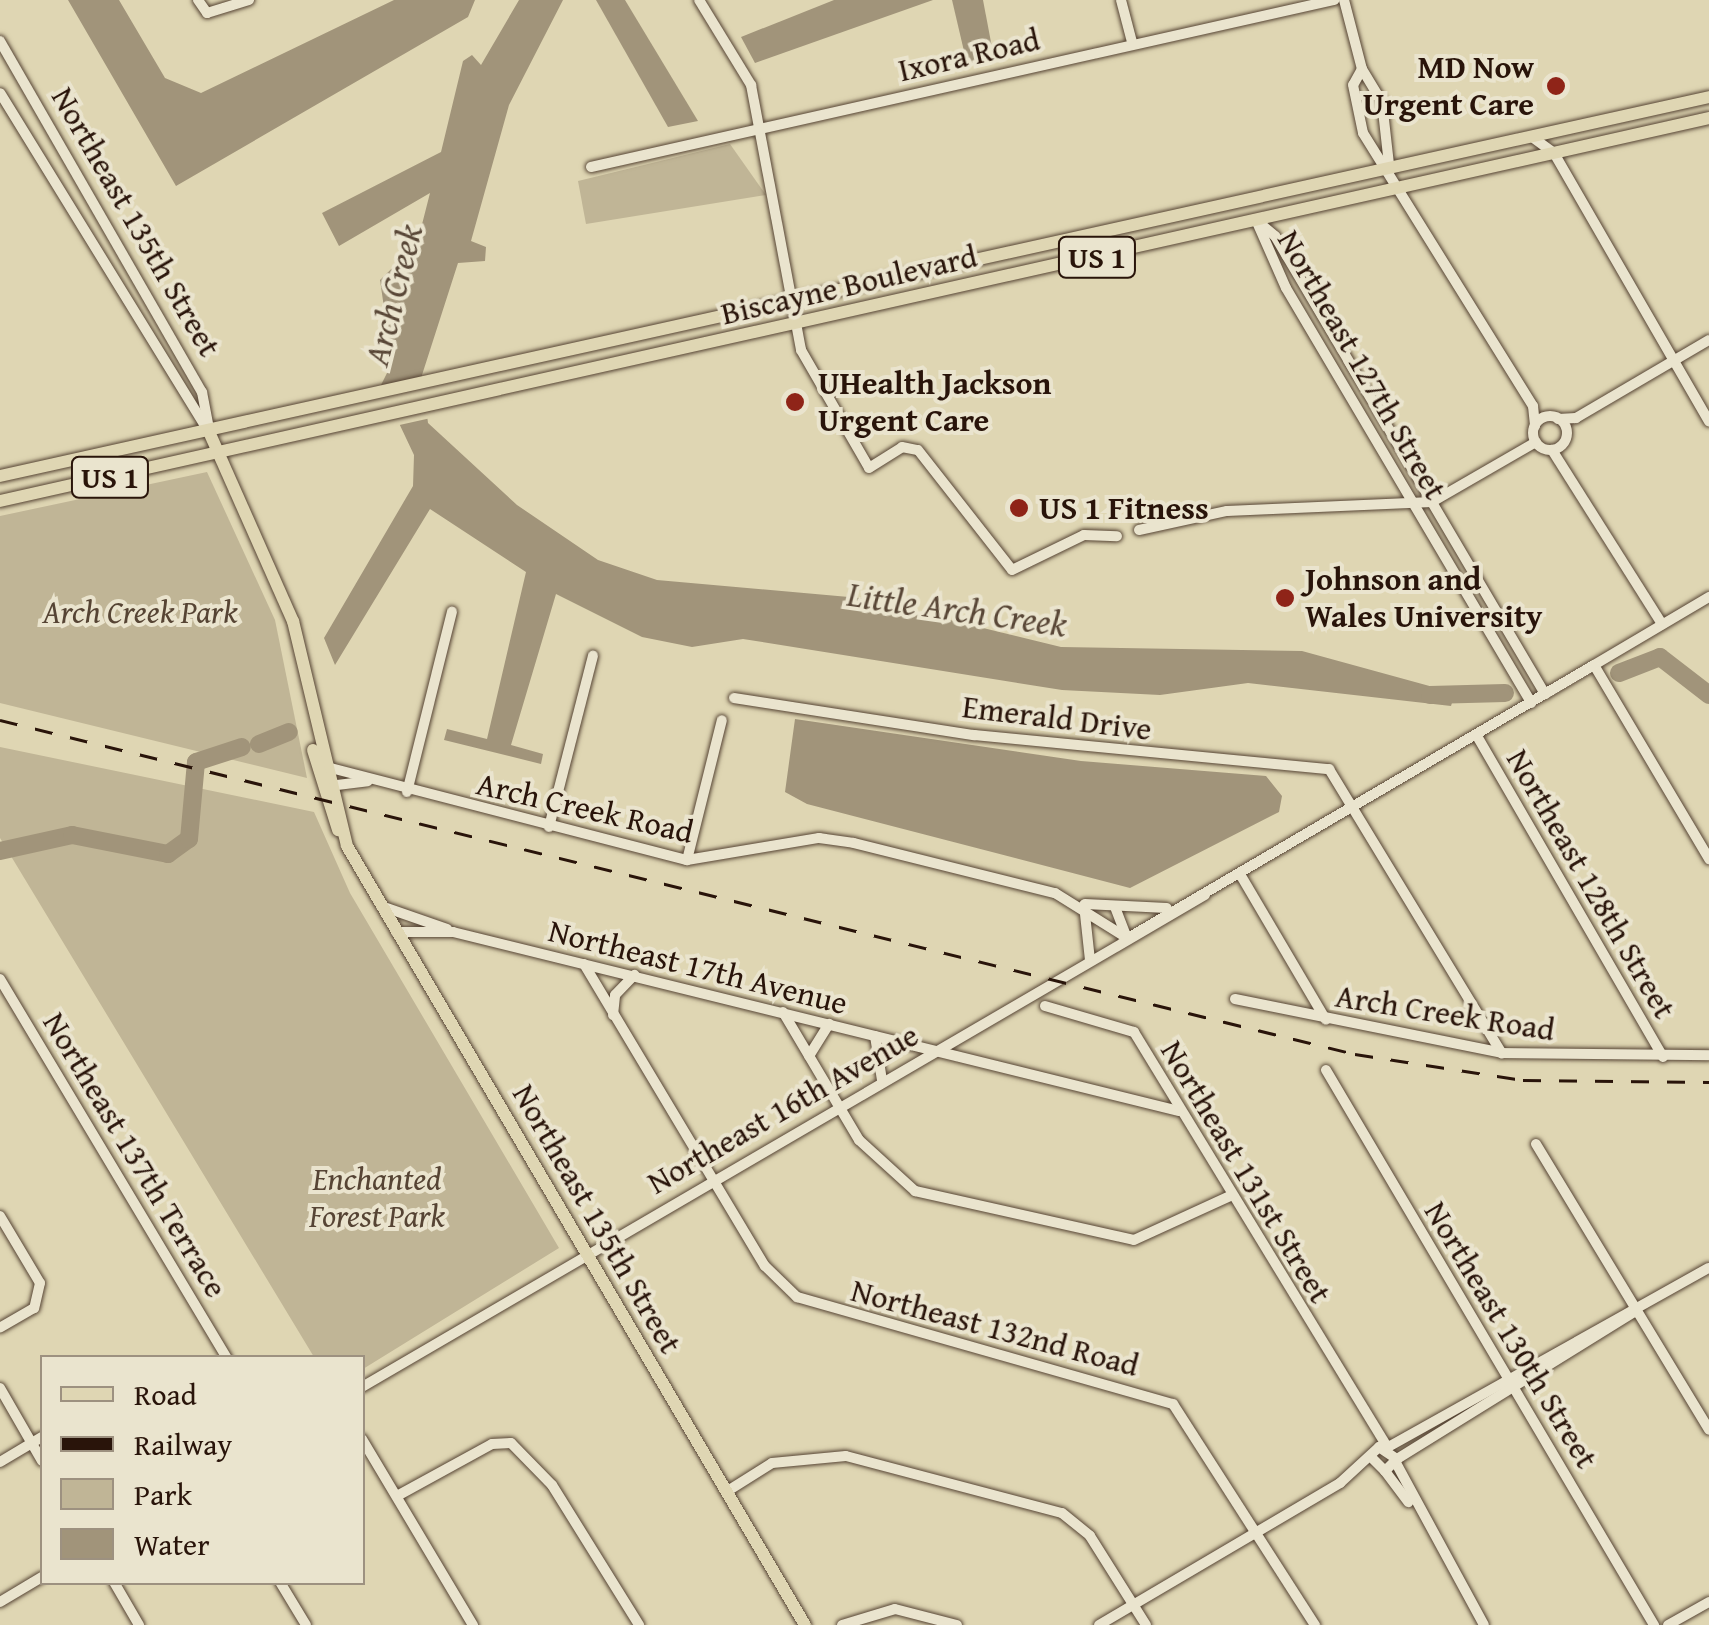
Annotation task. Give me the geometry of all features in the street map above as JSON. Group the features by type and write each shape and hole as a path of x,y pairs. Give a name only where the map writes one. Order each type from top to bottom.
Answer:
{"main road":[{"name":"Biscayne Boulevard","path":"0,476 210,434 1709,97"},
{"name":"Biscayne Boulevard","path":"0,501 1554,153 1708,122"},
{"path":"1256,220 1295,190"},
{"path":"1206,233 1238,202"},
{"name":"Northeast 135th Street","path":"210,434 292,621 323,800 380,906 805,1625"},
{"name":"Northeast 135th Street","path":"314,733 345,840"}],"street":[{"path":"198,0 207,13 250,0"},
{"path":"1121,0 1132,42"},
{"name":"Ixora Road","path":"591,168 1132,42 1334,0"},
{"path":"1344,0 1362,69 1382,102 1390,169"},
{"path":"703,1 752,85 794,325 869,468 902,447 918,450 1012,570 1084,536 1117,536"},
{"name":"Northeast 135th Street","path":"0,41 202,392 210,434"},
{"path":"1362,69 1354,107 1533,406 1533,444"},
{"name":"Northeast 135th Street","path":"0,93 210,434"},
{"path":"1532,137 1554,153 1709,421"},
{"name":"Northeast 127th Street","path":"1256,220 1276,236 1546,694"},
{"name":"Northeast 127th Street","path":"1256,220 1264,249 1531,703"},
{"path":"1534,426 1555,418 1576,418 1709,340"},
{"path":"1533,406 1555,418 1565,440 1566,462"},
{"path":"1552,450 1565,440 1576,418"},
{"path":"1139,530 1227,511 1435,501 1533,444 1552,450 1566,462 1662,624"},
{"path":"1472,601 1485,593"},
{"name":"Northeast 16th Avenue","path":"1126,938 1477,736 1709,596"},
{"path":"408,792 452,612"},
{"path":"549,827 593,656"},
{"path":"1594,665 1709,859"},
{"name":"Emerald Drive","path":"734,698 974,735 1317,767 1336,774 1502,1053"},
{"path":"688,860 722,720"},
{"name":"Northeast 128th Street","path":"1477,736 1662,1057"},
{"name":"Arch Creek Road","path":"323,766 408,792 688,860 833,839 1084,904 1170,909"},
{"name":"Arch Creek Road","path":"330,786 368,781"},
{"path":"1240,874 1326,1020"},
{"name":"Northeast 16th Avenue","path":"365,1386 837,1105 1090,960 1170,909 1205,894"},
{"path":"1084,904 1090,960"},
{"name":"Arch Creek Road","path":"1084,904 1126,938"},
{"name":"Northeast 17th Avenue","path":"380,906 452,932 1179,1110"},
{"path":"1115,907 1126,938"},
{"name":"Northeast 17th Avenue","path":"396,932 452,932"},
{"name":"Northeast 132nd Road","path":"584,964 765,1266 798,1298 1173,1404 1259,1530 1315,1625"},
{"path":"613,1016 615,994 634,975"},
{"name":"Northeast 137th Terrace","path":"0,979 225,1355"},
{"name":"Arch Creek Road","path":"1235,999 1502,1053 1662,1057 1709,1054"},
{"name":"Northeast 131st Street","path":"1045,1006 1134,1032 1362,1418 1378,1463 1416,1509"},
{"path":"783,1012 837,1105 878,1164 916,1191 1090,1236 1152,1237 1230,1196"},
{"path":"809,1057 829,1024"},
{"path":"875,1036 882,1080"},
{"name":"Northeast 130th Street","path":"1326,1070 1654,1625"},
{"path":"1536,1144 1709,1430"},
{"path":"0,1216 40,1283 34,1308 0,1328"},
{"path":"1378,1463 1388,1446 1709,1268"},
{"path":"1099,1625 1340,1483 1378,1463 1397,1461 1515,1390 1636,1310"},
{"path":"0,1388 37,1441 0,1462"},
{"name":"Northeast 131st Street","path":"1362,1418 1397,1461 1416,1509 1484,1625"},
{"path":"365,1444 473,1625"},
{"path":"397,1496 492,1444 511,1444 552,1485 639,1625"},
{"path":"726,1492 772,1463 846,1456 1062,1513 1090,1536 1146,1625"},
{"path":"0,1602 40,1578"},
{"path":"116,1585 138,1625"},
{"path":"282,1585 306,1625"},
{"path":"1668,1625 1709,1602"},
{"path":"842,1625 894,1609 957,1625"}],"green space":[{"path":"730,144 766,195 586,224 578,181"},
{"name":"Arch Creek Park","path":"207,472 275,620 307,778 0,703 0,516"},
{"name":"Enchanted Forest Park","path":"0,747 314,812 350,893 559,1248 365,1368 365,1355 313,1355 0,838"}],"water":[{"path":"68,0 119,0 165,78 201,93 394,0 475,0 468,17 176,186"},
{"path":"519,0 563,0 509,105 471,241 486,247 485,261 458,263 422,375 428,423 517,505 598,560 657,580 860,598 1061,647 1302,651 1455,693 1451,706 1248,683 1160,695 1062,690 743,639 692,647 642,637 556,594 511,745 543,754 541,764 444,740 447,729 487,739 526,572 430,509 335,665 324,638 413,486 414,455 381,385 392,363 380,280 417,244 430,193 339,246 322,213 441,152 463,61 472,55 481,65"},
{"path":"596,0 625,0 698,121 668,127"},
{"path":"834,0 933,0 755,63 741,37"},
{"path":"952,0 983,0 994,58 967,64"},
{"path":"795,719 1081,761 1266,776 1282,796 1279,812 1130,888 807,804 785,792"}],"pier":[{"path":"423,376 431,418 395,426 381,397"}],"waterway":[{"path":"1619,673 1660,657 1709,695"},
{"name":"Little Arch Creek","path":"1430,695 1505,693"},
{"name":"Arch Creek","path":"259,744 289,732"},
{"name":"Arch Creek","path":"0,851 72,835 168,854 189,839 196,762 242,747"}],"railway":[{"path":"0,720 1355,1054 1523,1080 1709,1082"}],"place":[{"name":"MD Now Urgent Care","path":"1556,86"},
{"name":"UHealth Jackson Urgent Care","path":"795,402"},
{"name":"US 1 Fitness","path":"1019,508"},
{"name":"Johnson and Wales University","path":"1285,598"}]}
